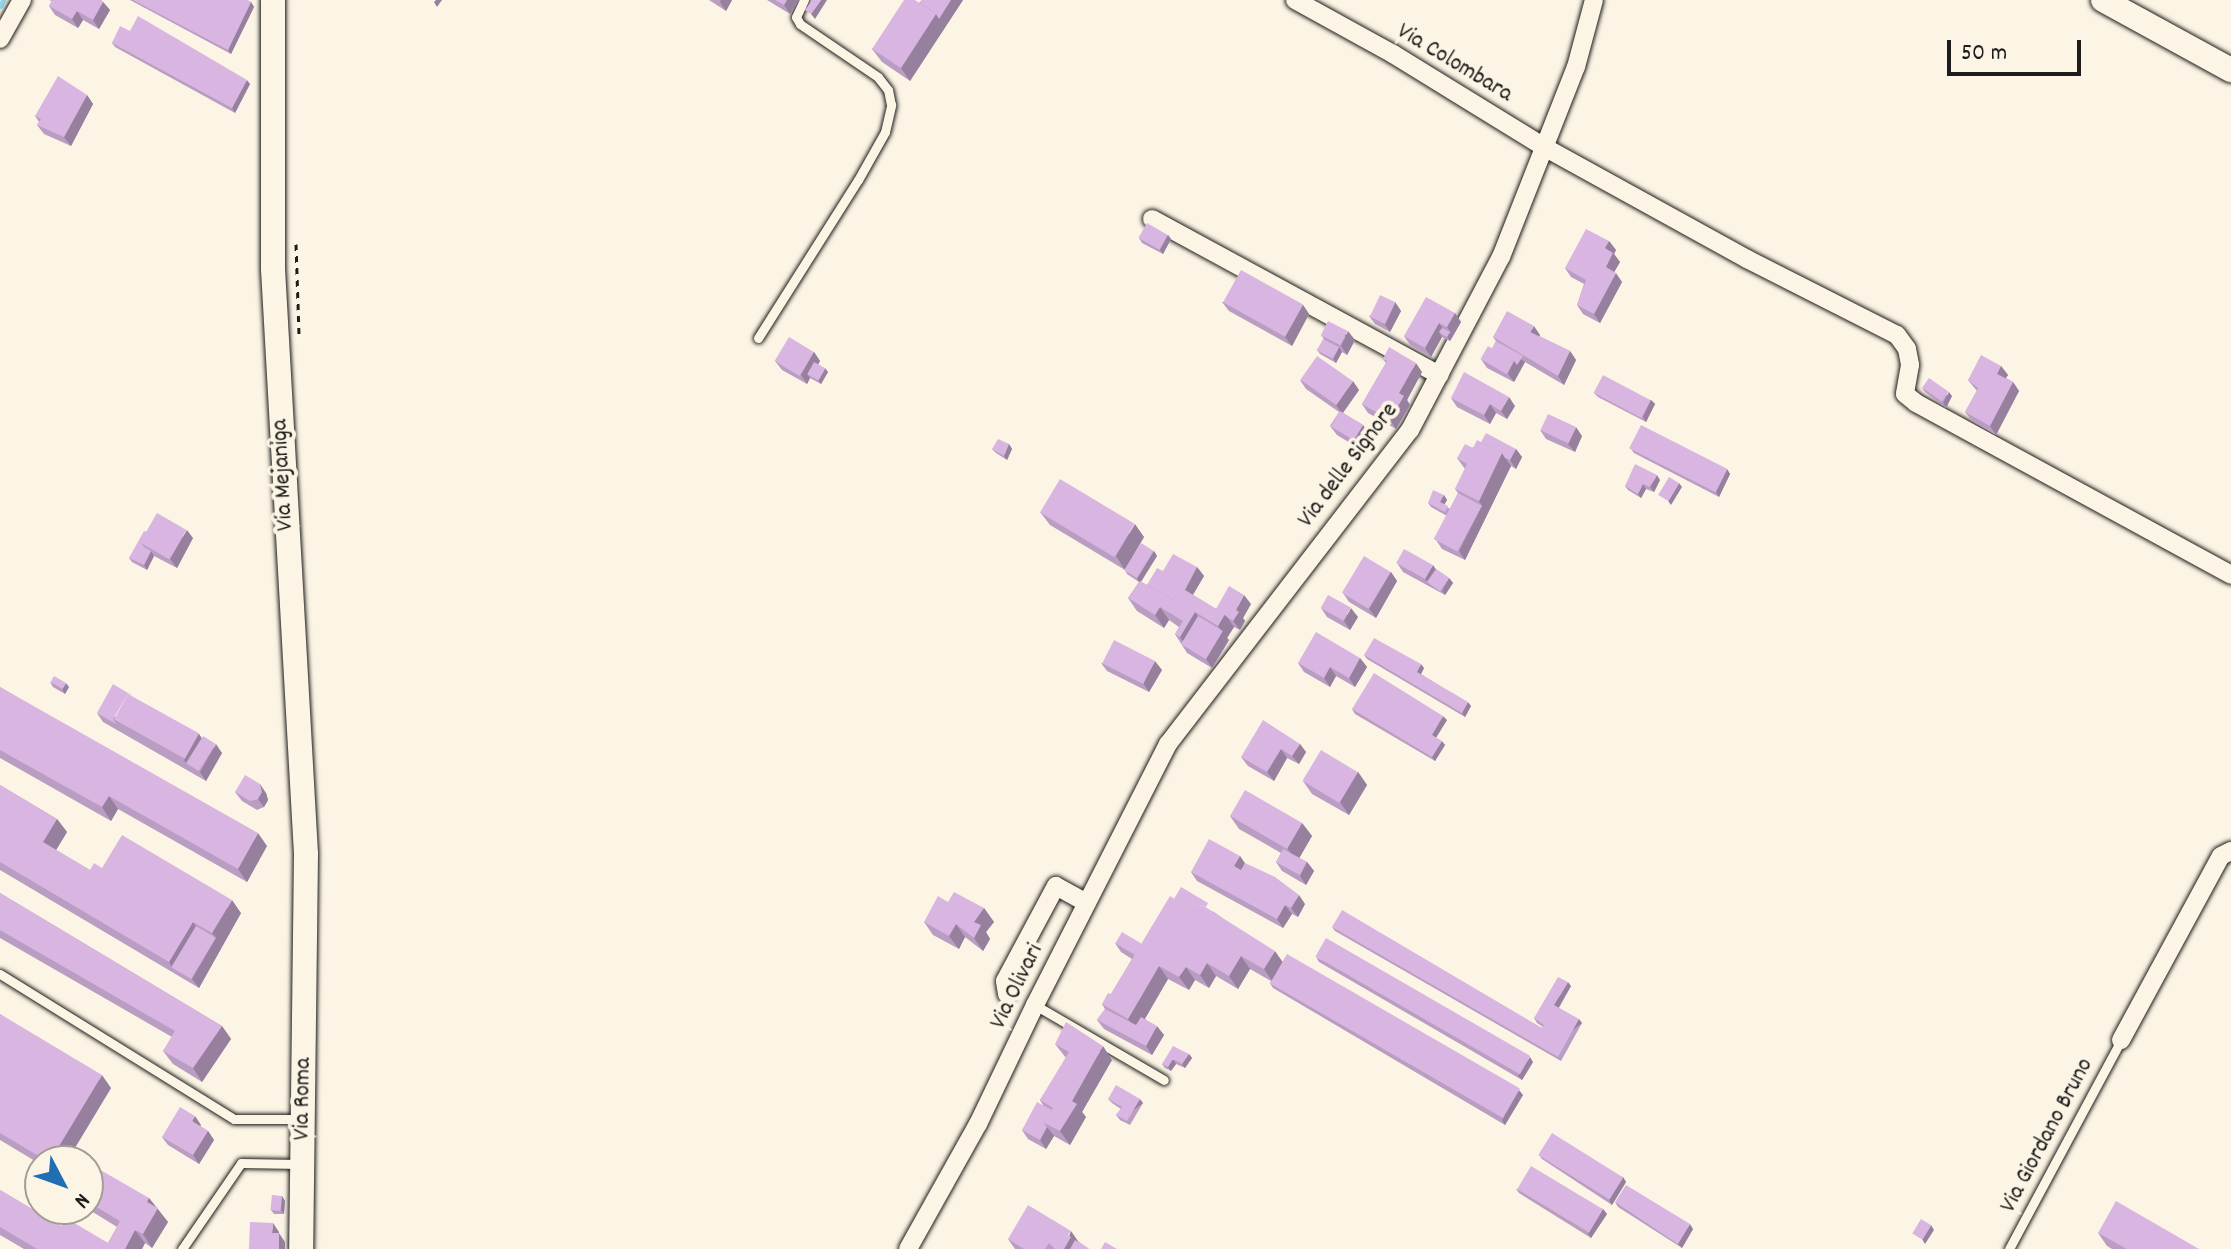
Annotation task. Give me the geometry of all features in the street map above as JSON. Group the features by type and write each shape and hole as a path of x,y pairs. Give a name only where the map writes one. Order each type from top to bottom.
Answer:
{"main road":[{"name":"Via Mejaniga","path":"273,0 273,269 306,854 305,949"},
{"path":"2103,0 2231,70"},
{"name":"Via Roma","path":"301,1249 305,949"}],"street":[{"path":"0,39 22,0"},
{"name":"Via Colombara","path":"1295,0 1393,54 1544,147 1897,335 1907,349 1910,365 1905,394 1916,403 2231,575"},
{"name":"Via delle Signore","path":"1168,744 1410,430 1501,257 1576,67 1594,0"},
{"path":"1152,219 1439,375"},
{"name":"Via Olivari","path":"908,1249 978,1124 1168,744"},
{"path":"2121,1040 2226,853 2231,838"},
{"path":"1007,994 1005,981 1056,886 1087,903"}],"lane":[{"path":"758,338 858,180 885,132 891,105 888,90 878,77 800,24 796,17 804,0"},
{"path":"0,974 234,1119 304,1119"},
{"path":"1035,1005 1164,1080"},
{"name":"Via Giordano Bruno","path":"2009,1249 2121,1040"},
{"path":"182,1249 241,1163 303,1164"}],"building":[{"path":"52,0 103,2 93,20 77,11 72,19 49,6"},
{"path":"133,0 247,0 251,2 228,50"},
{"path":"812,0 821,0 811,14 805,10"},
{"path":"904,0 915,0 936,14 901,68 872,49"},
{"path":"922,0 951,0 939,19 920,3"},
{"path":"138,16 247,80 232,108 112,43 120,26 130,31"},
{"path":"58,76 87,95 64,137 37,125 41,119 35,116"},
{"path":"1147,223 1168,235 1159,250 1138,238"},
{"path":"1586,229 1609,241 1605,248 1613,253 1606,267 1616,273 1594,314 1577,305 1586,280 1565,268"},
{"path":"1241,270 1303,304 1285,337 1223,302"},
{"path":"1380,295 1395,302 1385,324 1370,317"},
{"path":"1426,297 1455,313 1447,327 1439,323 1425,348 1404,336"},
{"path":"1507,311 1534,326 1530,332 1570,351 1558,376 1493,337"},
{"path":"1328,321 1348,331 1340,345 1321,335"},
{"path":"1442,328 1450,332 1447,337 1439,332"},
{"path":"789,337 814,352 799,376 775,361"},
{"path":"1323,339 1339,347 1333,359 1317,351"},
{"path":"1496,341 1523,356 1517,365 1492,349"},
{"path":"1488,346 1514,361 1506,374 1480,359"},
{"path":"1389,347 1416,363 1399,393 1404,396 1390,420 1362,404 1387,361 1383,359"},
{"path":"1981,355 2001,366 1997,374 2013,382 1990,426 1965,412 1978,388 1968,380"},
{"path":"1317,356 1353,381 1336,405 1300,380"},
{"path":"814,362 825,368 819,381 807,374"},
{"path":"1464,372 1509,397 1501,411 1490,404 1484,415 1451,398"},
{"path":"1603,375 1651,400 1641,418 1594,393"},
{"path":"1929,378 1949,392 1942,402 1922,388"},
{"path":"1340,411 1363,425 1354,440 1331,426"},
{"path":"1548,414 1576,427 1568,443 1540,430"},
{"path":"1641,425 1727,469 1716,492 1629,448"},
{"path":"1486,433 1516,449 1510,460 1481,442"},
{"path":"998,439 1009,444 1004,456 992,449"},
{"path":"1477,440 1502,453 1479,501 1455,489 1467,464 1457,458 1465,444 1473,448"},
{"path":"1635,464 1657,475 1650,487 1643,484 1638,494 1625,486"},
{"path":"1669,477 1679,483 1668,501 1658,495"},
{"path":"1060,479 1135,524 1114,557 1040,512"},
{"path":"1433,490 1444,495 1440,502 1448,506 1445,512 1428,503"},
{"path":"1458,493 1482,506 1457,552 1434,539"},
{"path":"157,513 186,530 169,559 140,542"},
{"path":"144,531 147,532 141,543 151,551 144,565 129,558"},
{"path":"1141,543 1154,551 1137,578 1124,570"},
{"path":"1404,549 1433,565 1425,579 1396,563"},
{"path":"1173,554 1197,567 1185,590 1180,587 1173,600 1147,585 1157,568 1163,571"},
{"path":"1364,556 1391,572 1368,609 1342,593"},
{"path":"1436,569 1449,578 1440,591 1427,582"},
{"path":"1140,581 1173,600 1180,587 1225,614 1218,626 1195,612 1180,637 1175,634 1183,621 1160,607 1155,615 1128,598"},
{"path":"1229,586 1244,595 1233,621 1216,609"},
{"path":"1328,595 1351,608 1343,621 1321,608"},
{"path":"1198,616 1223,631 1206,659 1181,644"},
{"path":"1316,632 1360,658 1349,678 1330,667 1324,678 1298,663"},
{"path":"1374,638 1421,664 1417,672 1468,702 1462,713 1364,655"},
{"path":"1114,640 1155,661 1143,684 1102,663"},
{"path":"1374,673 1443,716 1432,735 1442,741 1432,757 1352,709"},
{"path":"54,676 66,683 63,689 50,682"},
{"path":"113,684 133,696 128,694 113,719 116,724 97,713"},
{"path":"0,687 258,833 238,869 109,796 102,807 0,750"},
{"path":"128,694 199,733 185,759 114,719"},
{"path":"1263,720 1300,744 1292,756 1281,749 1267,772 1241,757"},
{"path":"203,736 216,744 199,771 186,763"},
{"path":"1321,750 1358,772 1339,803 1302,781"},
{"path":"245,775 260,784 262,792 258,799 250,801 235,792"},
{"path":"0,785 57,819 43,842 90,870 94,863 102,868 122,835 232,900 212,933 193,922 169,962 0,862"},
{"path":"1245,790 1302,823 1287,849 1230,816"},
{"path":"1209,839 1240,856 1234,866 1241,870 1245,863 1275,877 1299,895 1291,908 1285,905 1277,919 1191,872"},
{"path":"1283,849 1307,862 1300,875 1276,862"},
{"path":"1181,887 1208,903 1206,907 1202,905 1197,913 1174,899"},
{"path":"954,892 984,908 974,922 981,925 974,938 956,924 949,936 924,922 938,896 948,902"},
{"path":"0,893 222,1026 193,1068 163,1051 175,1031 0,930"},
{"path":"1170,896 1197,913 1202,905 1275,951 1264,969 1241,956 1229,976 1207,963 1200,975 1186,967 1179,977 1159,966 1128,1019 1102,1004"},
{"path":"1342,910 1542,1028 1544,1025 1534,1018 1558,977 1568,982 1554,1005 1579,1019 1558,1057 1332,927"},
{"path":"196,926 216,938 191,979 171,967"},
{"path":"1122,932 1142,944 1135,955 1115,943"},
{"path":"1326,938 1530,1056 1520,1074 1316,956"},
{"path":"1287,954 1520,1088 1503,1118 1270,983"},
{"path":"1105,1009 1136,1025 1141,1017 1157,1026 1146,1046 1097,1020"},
{"path":"0,1014 102,1075 60,1145 24,1147 0,1133"},
{"path":"1066,1022 1103,1046 1072,1101 1077,1104 1060,1131 1044,1123 1053,1108 1040,1100 1069,1052 1055,1044"},
{"path":"1173,1046 1189,1054 1182,1064 1173,1059 1168,1067 1162,1064"},
{"path":"1116,1085 1140,1099 1127,1121 1116,1115 1122,1107 1108,1099"},
{"path":"1037,1102 1052,1110 1044,1123 1047,1127 1040,1140 1022,1130"},
{"path":"180,1107 195,1116 192,1121 208,1131 193,1155 162,1137"},
{"path":"1552,1133 1623,1178 1609,1200 1538,1155"},
{"path":"1531,1166 1603,1209 1589,1232 1517,1189"},
{"path":"104,1172 149,1198 147,1202 158,1208 143,1234 135,1230 125,1249 37,1249 0,1227 0,1190 24,1204 24,1225 78,1225 108,1243 120,1221 104,1212"},
{"path":"1626,1185 1690,1224 1678,1244 1615,1202"},
{"path":"272,1195 282,1196 280,1211 270,1210"},
{"path":"2116,1201 2199,1249 2127,1249 2098,1233"},
{"path":"1028,1205 1071,1231 1064,1249 1055,1249 1049,1243 1045,1249 1024,1249 1008,1239"},
{"path":"1921,1219 1931,1225 1923,1240 1912,1234"},
{"path":"250,1222 273,1223 272,1233 279,1233 279,1249 249,1249"},
{"path":"1075,1240 1088,1248 1088,1249 1070,1249"},
{"path":"1105,1242 1117,1249 1101,1249"}],"waterway":[{"path":"0,6 3,0"}]}
